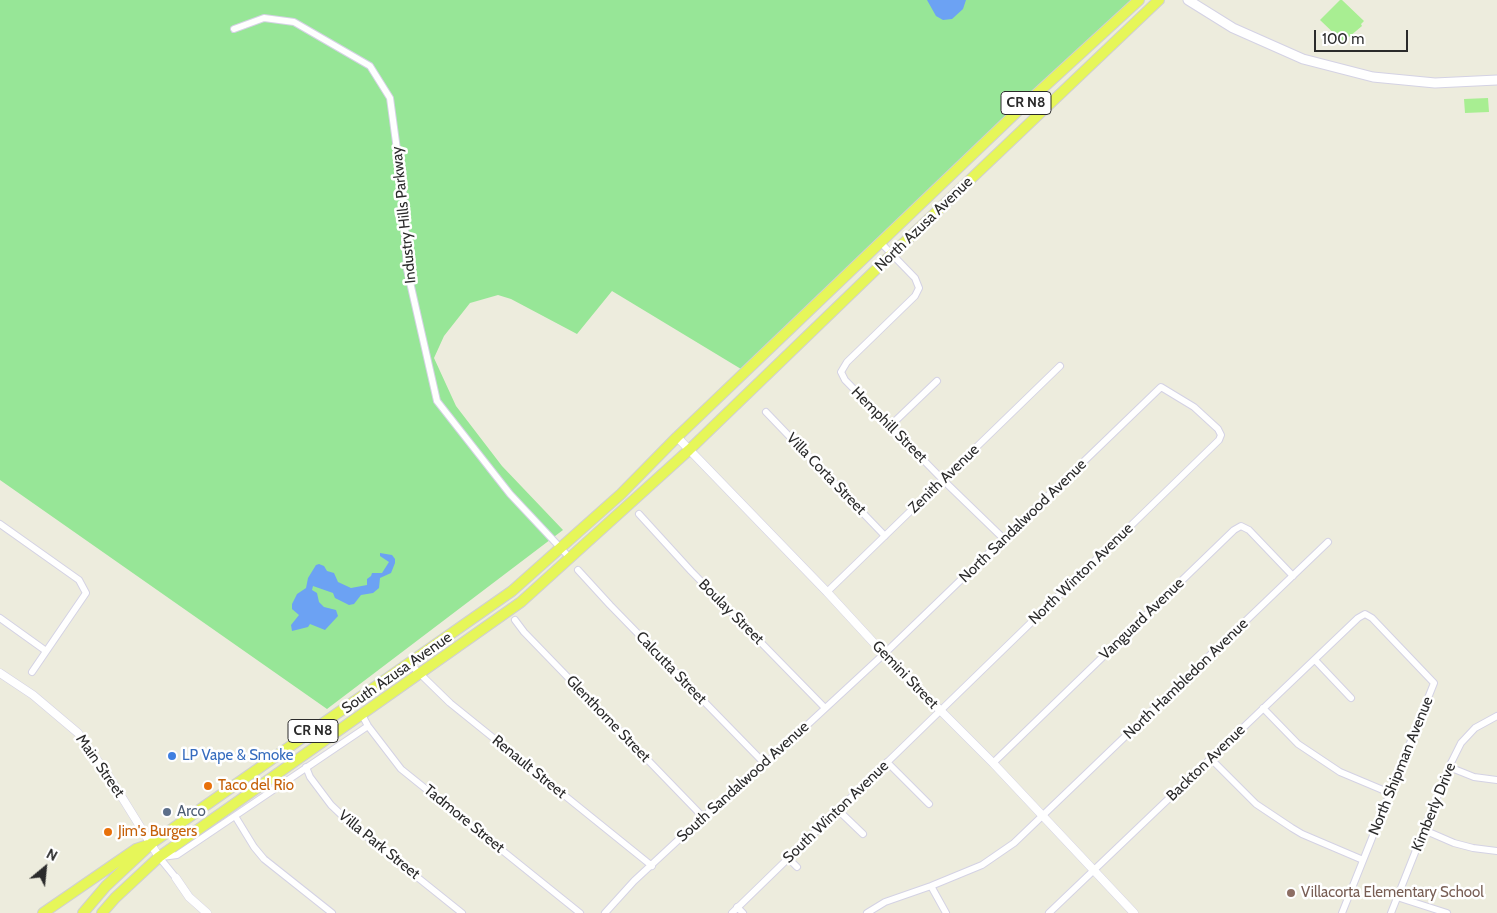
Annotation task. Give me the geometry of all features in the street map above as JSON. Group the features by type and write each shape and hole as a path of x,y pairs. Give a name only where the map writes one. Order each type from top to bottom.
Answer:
{"main road":[{"name":"North Azusa Avenue","path":"676,438 1019,110 1139,0"},
{"name":"North Azusa Avenue","path":"689,450 1159,0"},
{"path":"1188,0 1233,28 1303,59 1373,77 1427,82 1497,80"},
{"path":"729,412 739,391 738,379"},
{"name":"South Azusa Avenue","path":"83,913 106,886 152,844 512,592 621,494 676,438"},
{"name":"South Azusa Avenue","path":"102,913 115,898 159,857 521,602 689,450"},
{"path":"264,766 272,777"},
{"path":"43,913 136,849 152,844"}],"street":[{"name":"Industry Hills Parkway","path":"234,29 264,18 294,22 370,66 390,98 403,194 407,269 437,401 510,494 570,558"},
{"path":"881,243 892,254"},
{"name":"Hemphill Street","path":"892,254 915,278 919,288 915,296 847,362 841,372 845,380 1004,539"},
{"name":"Zenith Avenue","path":"827,592 1060,366"},
{"path":"891,426 937,381"},
{"name":"North Sandalwood Avenue","path":"884,654 1161,387 1194,407 1218,428 1221,435"},
{"name":"Villa Corta Street","path":"766,412 885,536"},
{"name":"North Winton Avenue","path":"939,711 1219,440 1221,435"},
{"name":"Gemini Street","path":"676,438 827,592 939,711 993,763 1134,913"},
{"name":"Boulay Street","path":"639,514 691,572 825,708"},
{"path":"0,524 79,580 86,593 32,672"},
{"name":"Vanguard Avenue","path":"993,763 1234,530 1242,526 1249,530 1293,576"},
{"name":"North Hambledon Avenue","path":"867,913 885,902 982,865 1014,842 1328,542"},
{"name":"Calcutta Street","path":"578,570 766,764"},
{"name":"Backton Avenue","path":"1049,913 1358,618 1365,614"},
{"name":"North Shipman Avenue","path":"1342,913 1434,683 1372,618 1365,614"},
{"path":"0,618 46,651"},
{"name":"Glenthorne Street","path":"515,620 524,632 703,817"},
{"name":"South Sandalwood Avenue","path":"605,913 617,898 703,817 766,764 884,654"},
{"path":"1314,660 1351,698"},
{"name":"Renault Street","path":"410,664 450,703 652,866"},
{"name":"Main Street","path":"0,673 33,695 78,733 110,778 159,857"},
{"path":"1263,708 1305,749 1340,772 1390,792"},
{"name":"South Winton Avenue","path":"732,913 939,711"},
{"name":"Tadmore Street","path":"361,714 368,726 401,768 580,913"},
{"name":"Kimberly Drive","path":"1391,913 1449,767 1461,743 1476,728 1497,716"},
{"path":"159,857 177,855 368,726"},
{"path":"1211,759 1256,804 1292,828 1363,860"},
{"path":"887,762 929,804"},
{"path":"1449,767 1474,776 1497,780"},
{"name":"Villa Park Street","path":"306,768 310,777 331,806 462,913"},
{"path":"838,810 863,834"},
{"path":"235,816 254,847 264,859 332,913"},
{"path":"1424,830 1454,843 1497,851"},
{"path":"159,857 189,897 207,913"},
{"path":"789,859 797,867"},
{"path":"930,886 946,913"},
{"path":"1397,897 1447,913"},
{"path":"737,907 742,913"}],"green space":[{"path":"0,0 1131,0 741,369 612,291 577,334 511,299 498,295 470,303 444,336 434,358 456,406 502,466 563,530 327,709 0,480"},
{"path":"1340,0 1364,21 1361,24 1362,26 1343,42 1320,20"},
{"path":"1488,98 1489,112 1465,113 1464,99"}],"water":[{"path":"927,0 966,0 963,9 952,19 943,20 936,16"},
{"path":"380,553 392,555 395,563 391,573 380,578 379,588 373,593 361,595 354,604 349,605 335,598 333,593 313,586 312,590 317,593 319,602 324,607 336,610 338,616 325,630 310,624 308,627 292,631 291,625 299,615 292,609 292,604 297,594 306,588 308,578 316,565 324,566 327,571 334,573 338,582 351,588 367,585 367,579 372,573 382,573 389,562 380,556"}],"place":[{"name":"LP Vape & Smoke","path":"172,756"},
{"name":"Taco del Rio","path":"208,786"},
{"name":"Arco","path":"167,812"},
{"name":"Jim's Burgers","path":"108,832"},
{"name":"Villacorta Elementary School","path":"1291,893"}]}
